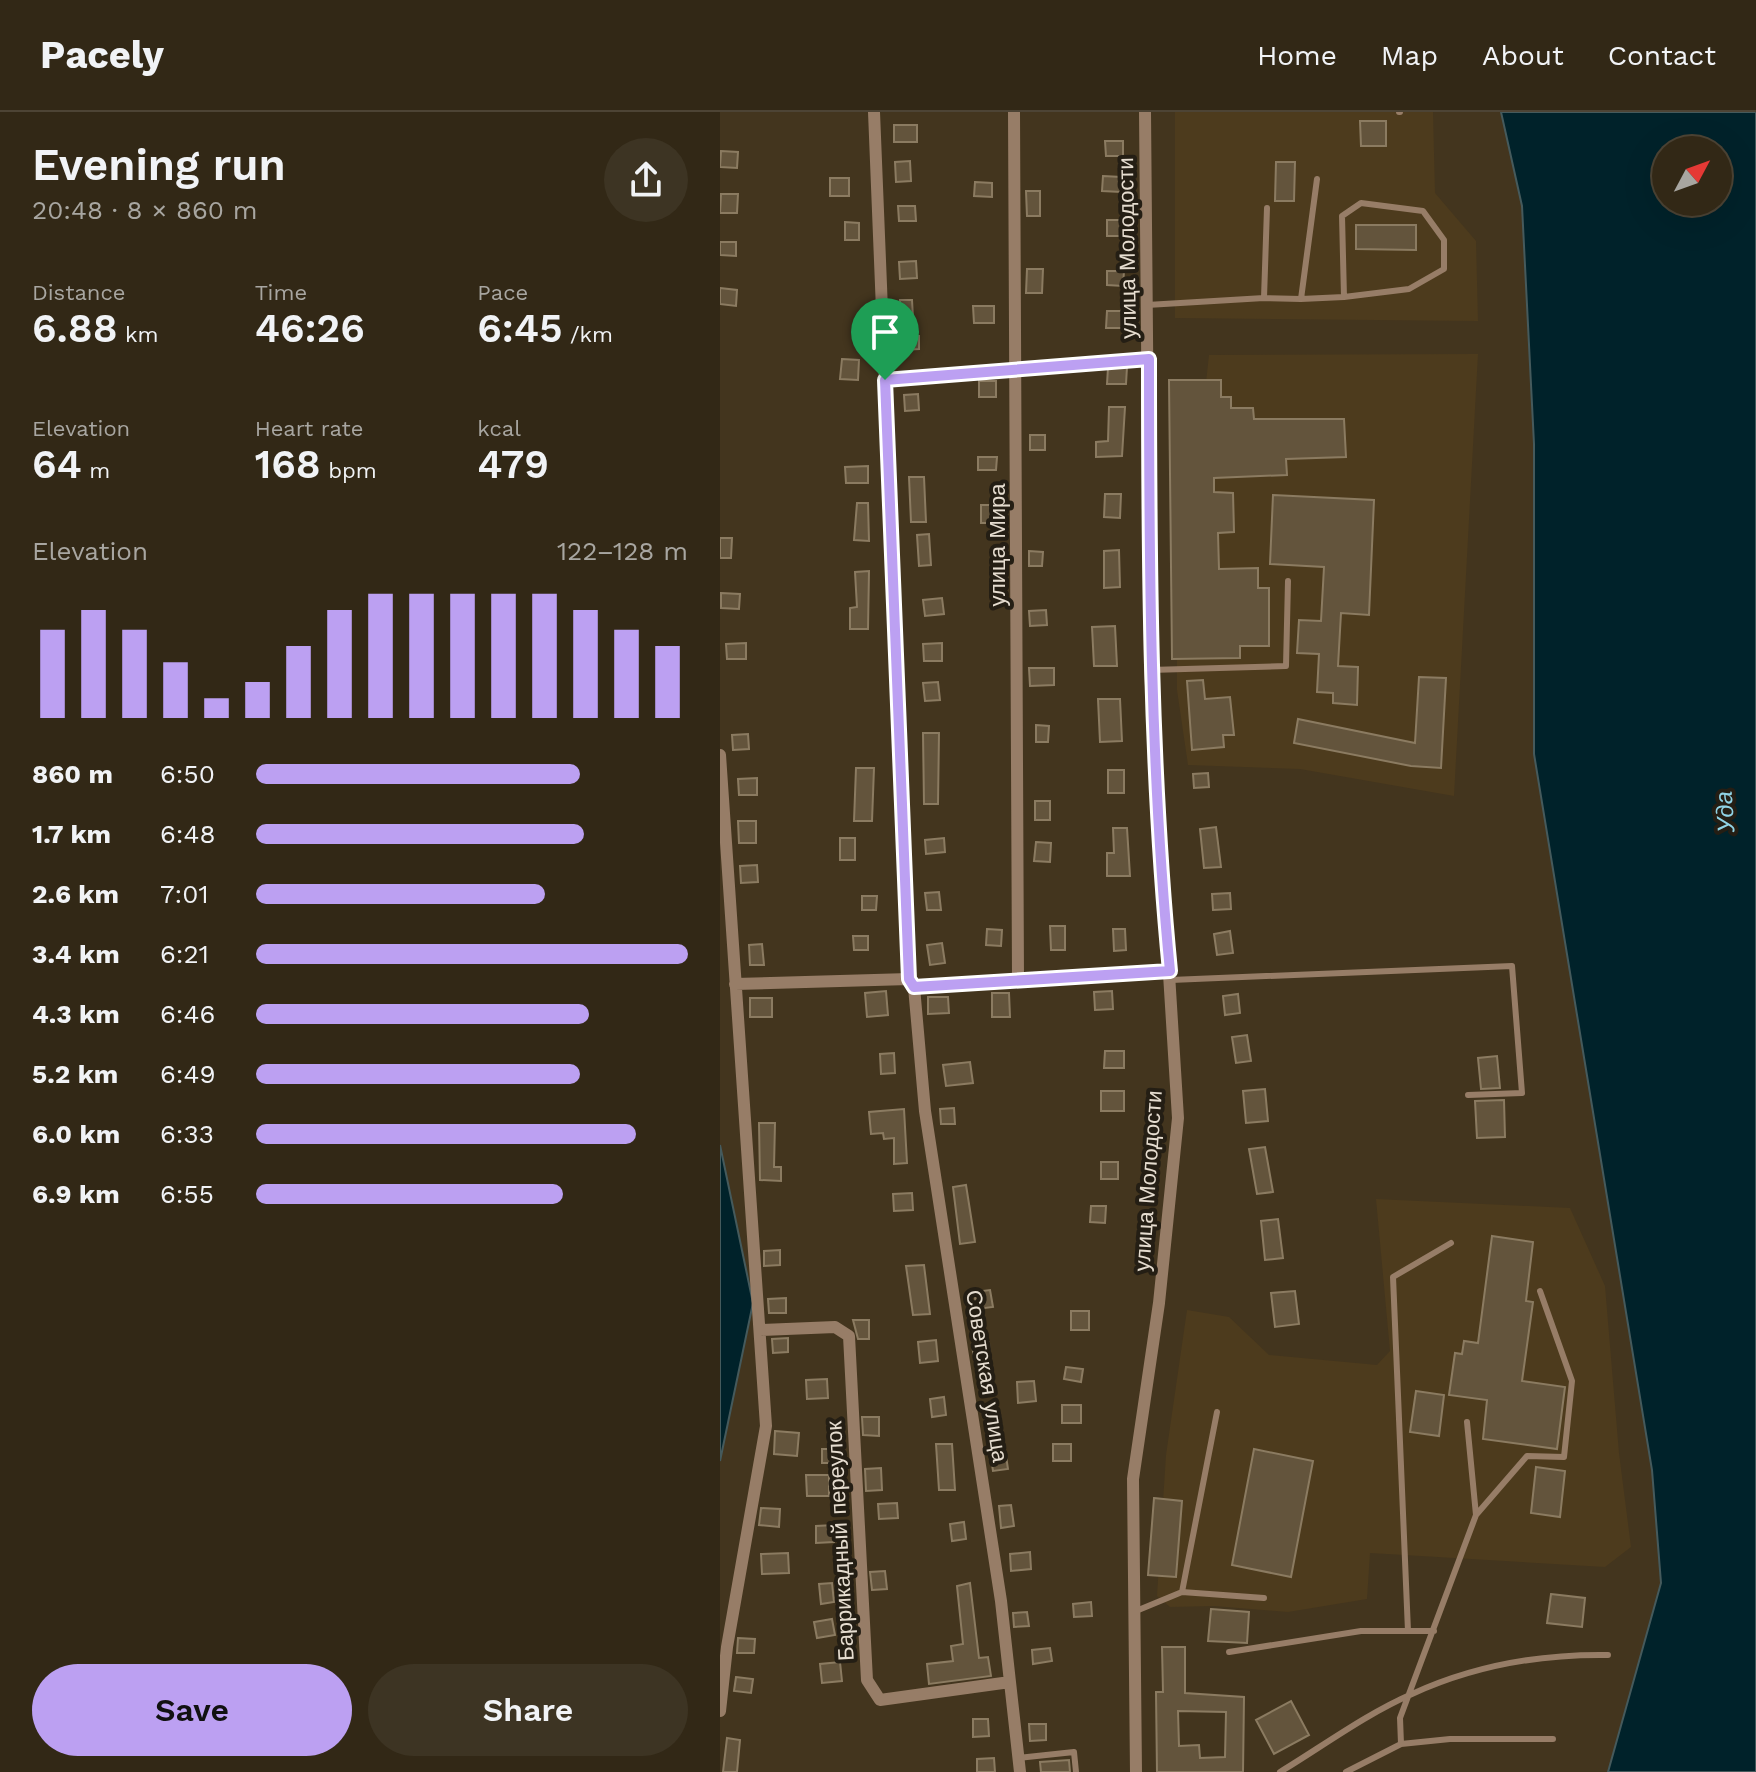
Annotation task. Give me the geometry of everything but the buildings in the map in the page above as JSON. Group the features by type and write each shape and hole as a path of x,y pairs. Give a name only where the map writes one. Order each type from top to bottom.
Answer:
{"street":[{"name":"Советская улица","path":"874,112 912,983 925,1111 1001,1601 1020,1772"},
{"name":"улица Мира","path":"1014,112 1018,979"},
{"name":"улица Молодости","path":"1136,1772 1133,1479 1159,1303 1178,1118 1150,670 1145,112"},
{"path":"720,755 766,1426 727,1647 720,1711"},
{"path":"735,984 912,983 1171,975"},
{"name":"Баррикадный переулок","path":"760,1330 835,1327 849,1336 867,1680 880,1700 1010,1682"}],"lane":[{"path":"1301,299 1317,179"},
{"path":"1147,305 1344,297 1409,289 1444,269 1444,240 1423,211 1361,203 1342,216 1344,297"},
{"path":"1264,298 1267,208"},
{"path":"885,380 1017,367 1149,359"},
{"path":"1150,670 1286,666 1288,581"},
{"path":"1171,975 1512,966 1522,1093 1468,1095"},
{"path":"1408,1631 1393,1277 1451,1243"},
{"path":"1401,1744 1400,1718 1476,1515 1527,1456 1564,1457 1572,1381 1540,1291"},
{"path":"1182,1592 1217,1412"},
{"path":"1467,1422 1476,1515"},
{"path":"1136,1611 1182,1592 1264,1598"},
{"path":"1229,1652 1361,1631 1434,1631"},
{"path":"1280,1772 1411,1694 1495,1665 1573,1654 1608,1655"},
{"path":"1346,1772 1401,1744 1450,1739 1553,1739"},
{"path":"1018,1758 1074,1752 1076,1772"}],"shaded area":[{"path":"1175,112 1433,112 1435,193 1476,241 1478,321 1175,318"},
{"path":"1478,354 1454,796 1300,769 1188,765 1177,690 1177,647 1209,355"},
{"path":"1376,1199 1570,1208 1605,1286 1619,1453 1631,1547 1605,1567 1370,1553 1367,1599 1288,1612 1214,1606 1170,1607 1157,1596 1166,1455 1187,1310 1229,1317 1269,1355 1377,1365 1390,1351"}],"water":[{"name":"Уда","path":"1501,112 1756,112 1756,1772 1608,1772 1661,1583 1652,1470 1534,754 1534,444 1522,206"},
{"path":"720,1145 753,1303 720,1461"}],"route":[{"path":"1149,359 1150,670 1161,876 1170,971 914,987 909,979 885,380 1017,367 1149,359"}]}
